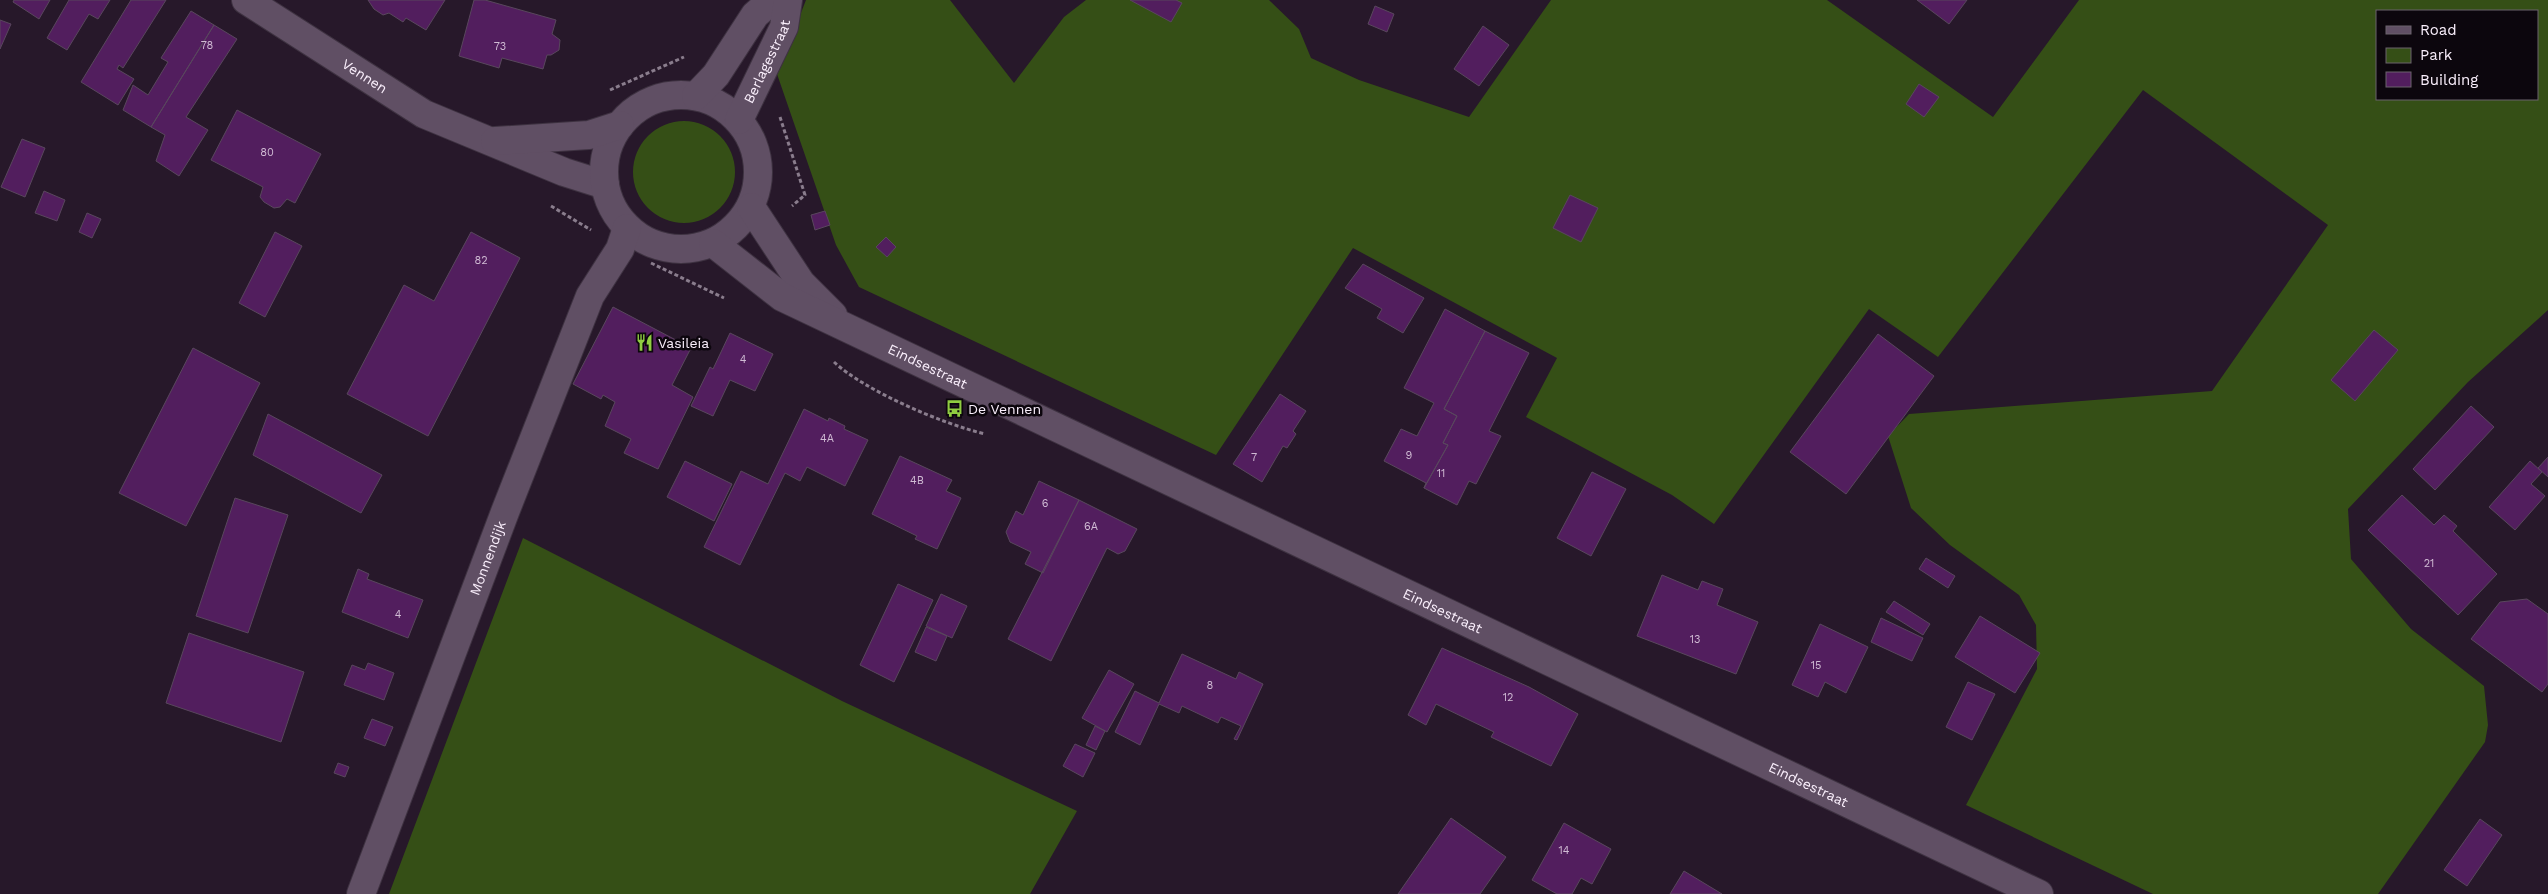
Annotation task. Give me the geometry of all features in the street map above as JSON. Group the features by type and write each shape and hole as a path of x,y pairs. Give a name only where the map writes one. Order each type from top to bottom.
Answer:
{"street":[{"name":"Vennen","path":"246,0 424,114 564,172 605,186"},
{"name":"Berlagestraat","path":"696,96 716,75 755,15 772,0"},
{"name":"Berlagestraat","path":"738,120 752,97 784,27 788,0"},
{"path":"674,96 696,96 719,105 738,120 752,140 758,161 758,185 751,207 736,228 724,251 685,250 656,246 627,228 614,211 605,186 604,164 609,144 620,125 635,110 654,100 674,96"},
{"name":"Vennen","path":"488,141 589,135 620,125"},
{"name":"Eindsestraat","path":"751,207 801,283 846,328"},
{"name":"Monnendijk","path":"361,894 505,512 590,296 620,249 627,228"},
{"name":"Eindsestraat","path":"724,251 782,297 2039,894"}],"path":[{"path":"752,97 779,114 805,195 766,231"},
{"path":"705,290 724,251"}],"green space":[{"path":"806,0 950,0 1014,83 1064,17 1086,0 1269,0 1299,29 1311,58 1359,80 1469,117 1551,0 1827,0 1993,117 2079,0 2548,0 2548,310 2468,382 2348,509 2351,559 2411,629 2484,686 2488,725 2485,742 2378,894 2153,894 1966,805 2037,669 2036,625 2019,595 1950,545 1911,508 1888,436 1909,414 2212,391 2328,225 2143,90 1938,357 1869,309 1714,524 1672,495 1526,417 1557,358 1353,248 1216,455 859,287 836,245 777,74"},
{"path":"684,121 703,125 720,136 731,153 735,172 731,191 720,208 703,219 684,223 665,219 648,208 637,191 633,172 637,153 648,136 665,125"},
{"path":"523,538 842,701 1077,811 1030,894 389,894"}],"building":[{"path":"14,0 50,0 39,19 13,2"},
{"path":"69,0 110,0 98,19 89,14 67,50 47,38"},
{"path":"131,0 166,0 123,68 119,65 117,69 134,79 118,105 81,82"},
{"path":"368,0 445,0 426,30 406,18 403,22 389,13 383,15 374,9"},
{"path":"474,0 485,0 556,20 552,34 560,40 559,50 551,55 547,55 543,69 502,58 499,68 459,56"},
{"path":"1130,0 1176,0 1182,3 1171,22"},
{"path":"1917,0 1967,0 1949,24"},
{"path":"1375,6 1394,14 1387,32 1368,24"},
{"path":"191,11 214,25 151,127 123,110 133,85 148,95 168,62 161,58"},
{"path":"0,20 11,24 0,49"},
{"path":"214,25 237,39 186,117 208,130 179,176 156,161 165,135 151,127"},
{"path":"1483,26 1509,45 1479,86 1454,69"},
{"path":"1919,84 1939,97 1924,117 1906,104"},
{"path":"237,110 321,154 295,203 287,199 280,207 274,208 260,197 263,187 211,160"},
{"path":"22,139 45,148 25,197 1,187"},
{"path":"44,191 65,200 57,221 35,213"},
{"path":"1570,195 1598,208 1581,242 1553,228"},
{"path":"825,211 830,225 815,230 811,215"},
{"path":"87,213 101,219 92,238 79,232"},
{"path":"275,232 302,246 265,317 239,303"},
{"path":"471,232 520,258 428,436 347,394 404,285 434,301"},
{"path":"886,237 896,247 887,257 876,247"},
{"path":"1363,264 1424,298 1403,333 1377,318 1382,309 1345,288"},
{"path":"613,307 691,348 672,385 693,397 658,469 624,453 631,439 605,426 615,402 603,395 601,399 573,384"},
{"path":"1445,309 1485,331 1444,409 1457,416 1443,443 1448,445 1424,488 1426,483 1384,461 1401,429 1417,436 1434,403 1404,388"},
{"path":"2374,330 2398,350 2355,401 2331,380"},
{"path":"1485,331 1529,353 1489,431 1501,436 1476,484 1469,481 1457,505 1424,488 1448,445 1443,443 1457,416 1444,409"},
{"path":"730,333 773,354 755,391 730,380 713,416 691,406 710,367 713,369"},
{"path":"1878,334 1934,376 1846,494 1790,452"},
{"path":"193,348 260,383 186,526 119,493"},
{"path":"1280,394 1306,411 1293,431 1296,434 1287,448 1283,446 1262,482 1233,464"},
{"path":"2471,406 2494,427 2435,490 2413,469"},
{"path":"804,409 828,421 829,418 845,426 844,429 868,440 845,486 807,467 800,481 785,473 740,565 704,547 741,471 768,484"},
{"path":"268,414 382,475 361,513 253,455"},
{"path":"900,456 952,480 946,491 961,498 937,549 915,539 917,536 872,514"},
{"path":"2548,457 2548,477 2538,468"},
{"path":"685,461 732,484 714,521 667,497"},
{"path":"2530,461 2542,472 2531,484 2545,496 2515,530 2489,507"},
{"path":"1592,472 1626,489 1591,556 1557,538"},
{"path":"1039,481 1079,500 1043,573 1025,564 1031,552 1010,542 1006,532 1016,511 1023,515"},
{"path":"2402,495 2434,525 2444,515 2457,526 2453,531 2497,574 2458,615 2368,530"},
{"path":"235,498 288,515 248,633 196,616"},
{"path":"1079,500 1137,529 1125,551 1118,554 1107,548 1051,661 1008,639"},
{"path":"1926,558 1955,576 1948,588 1919,569"},
{"path":"358,569 369,574 367,579 423,600 408,638 342,612"},
{"path":"1662,575 1698,590 1702,581 1723,589 1717,605 1758,622 1736,674 1637,636"},
{"path":"898,584 933,600 894,682 860,665"},
{"path":"941,594 967,606 952,638 926,626"},
{"path":"2527,599 2548,614 2548,684 2542,692 2471,639 2500,602"},
{"path":"1894,601 1930,624 1923,635 1886,612"},
{"path":"1980,616 2040,653 2015,693 1955,657"},
{"path":"1881,618 1923,638 1912,661 1871,642"},
{"path":"1820,624 1868,647 1846,693 1825,682 1818,697 1792,685"},
{"path":"926,627 947,636 936,661 915,652"},
{"path":"189,633 304,672 281,742 166,703"},
{"path":"1442,648 1529,687 1578,714 1551,766 1491,737 1494,732 1436,704 1426,725 1408,715"},
{"path":"1182,654 1236,679 1239,672 1263,684 1237,740 1234,739 1241,726 1221,717 1218,723 1182,706 1179,713 1159,704 1140,745 1115,732 1135,691 1159,703"},
{"path":"368,663 394,673 384,700 344,685 352,665 365,670"},
{"path":"1109,670 1134,684 1107,732 1082,718"},
{"path":"1968,682 1995,694 1972,740 1946,727"},
{"path":"372,719 393,727 385,746 364,738"},
{"path":"1095,726 1105,731 1096,750 1086,745"},
{"path":"1075,744 1095,753 1083,777 1063,766"},
{"path":"338,763 349,767 345,777 334,773"},
{"path":"1451,818 1506,857 1480,894 1398,894"},
{"path":"2480,819 2502,835 2467,886 2444,870"},
{"path":"1564,823 1611,849 1592,884 1581,878 1572,894 1557,894 1532,880"},
{"path":"1684,871 1722,894 1670,894"}],"place":[{"name":"Vasileia","path":"644,343"},
{"name":"De Vennen","path":"954,409"}]}
